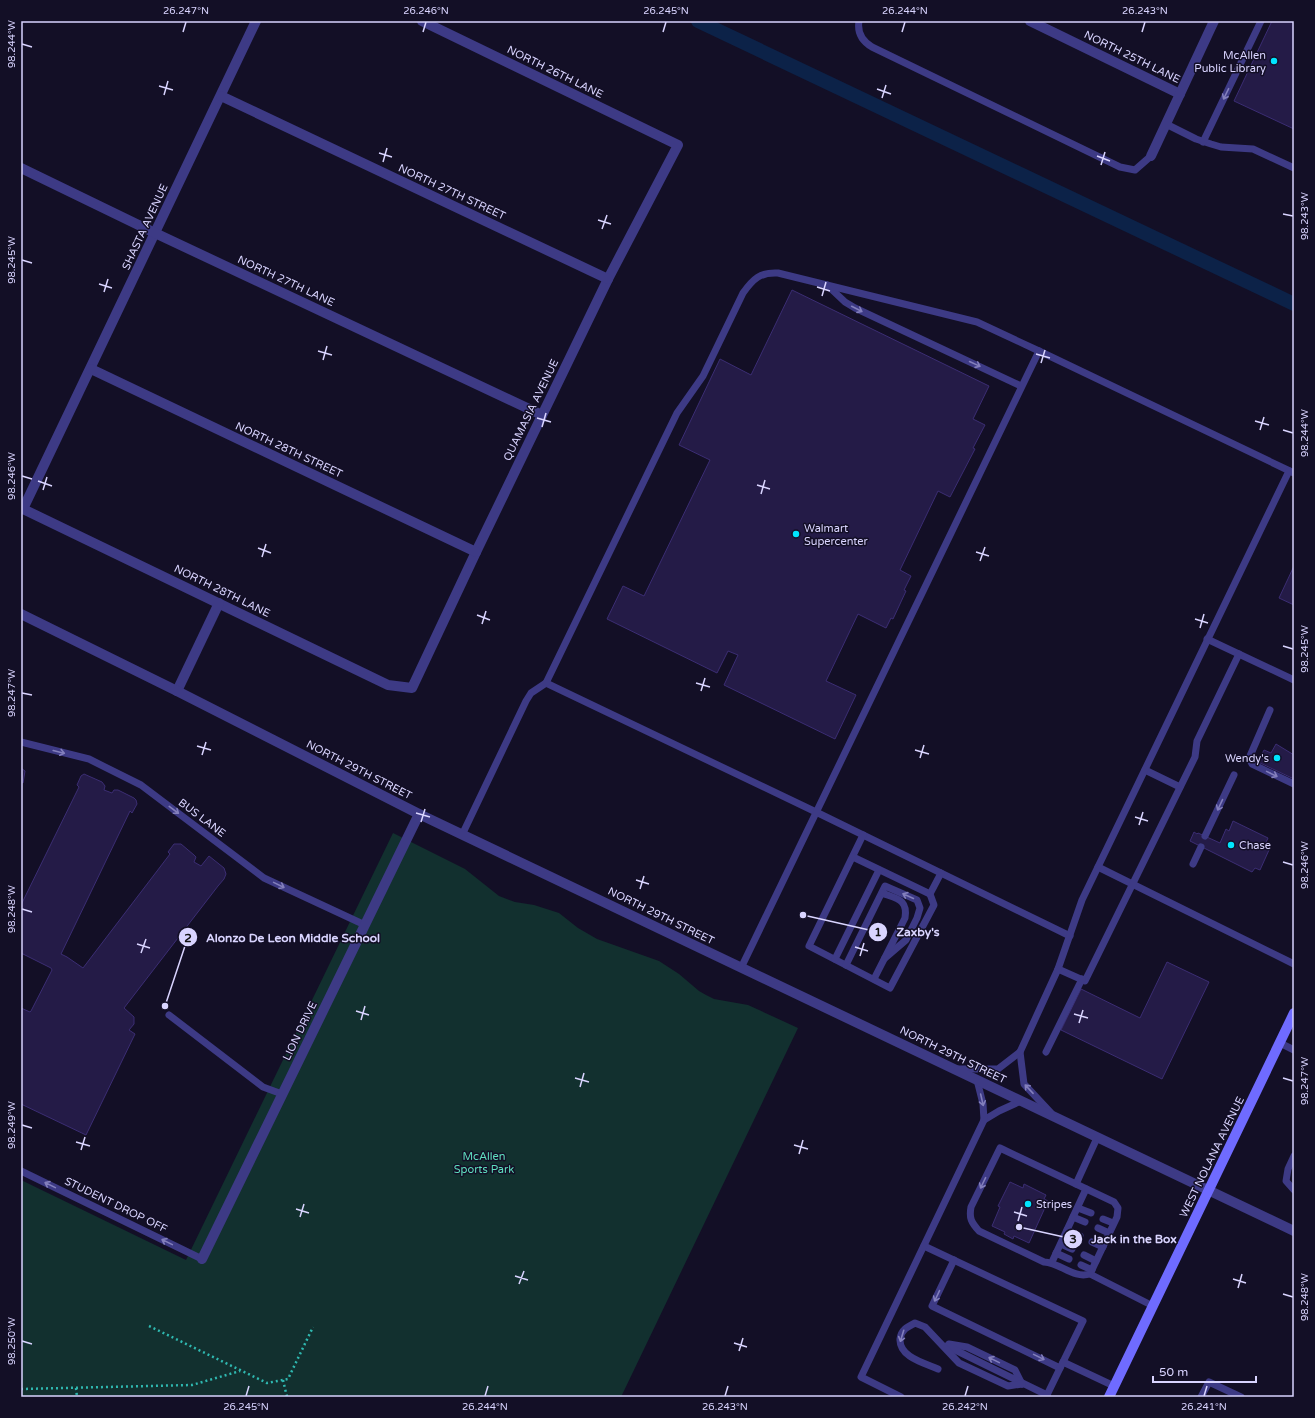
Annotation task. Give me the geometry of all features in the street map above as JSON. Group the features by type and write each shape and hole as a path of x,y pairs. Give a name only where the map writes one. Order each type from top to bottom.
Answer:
{"main road":[{"name":"WEST NOLANA AVENUE","path":"1109,1397 1294,1014"}],"street":[{"name":"SHASTA AVENUE","path":"23,509 91,370 256,21"},
{"name":"NORTH 26TH LANE","path":"422,21 678,145"},
{"name":"NORTH 25TH LANE","path":"1030,21 1180,94"},
{"path":"1151,156 1214,21"},
{"name":"NORTH 27TH STREET","path":"221,96 608,279"},
{"name":"QUAMASIA AVENUE","path":"412,688 608,279 678,145"},
{"name":"NORTH 27TH LANE","path":"21,168 155,233 542,415"},
{"name":"NORTH 28TH STREET","path":"91,370 476,552"},
{"name":"NORTH 28TH LANE","path":"23,509 388,684 412,688"},
{"path":"177,691 219,603"},
{"name":"NORTH 29TH STREET","path":"21,614 177,691 419,814 1294,1231"},
{"name":"LION DRIVE","path":"202,1258 419,814"}],"lane":[{"path":"859,21 858,27 860,36 864,42 872,47 1120,167 1135,170 1151,156"},
{"path":"1203,142 1261,21"},
{"path":"1166,124 1203,142 1222,147 1253,148 1294,168"},
{"path":"462,834 526,701 531,693 546,683 677,413 703,376 743,293 749,284 759,275 768,272 778,273 970,320 1039,351 1292,472 1207,639 1082,900 1058,969 1020,1052 998,1069 953,1069"},
{"path":"826,285 845,302 855,308 1021,386"},
{"path":"741,968 1039,351"},
{"path":"1207,639 1294,680"},
{"path":"1058,969 1085,981 1195,757 1198,741 1239,654"},
{"path":"546,683 816,812 1070,936"},
{"path":"1270,710 1250,756 1250,760 1252,764 1294,784"},
{"name":"BUS LANE","path":"21,742 89,759 141,785 264,878 365,925"},
{"path":"1145,770 1180,787"},
{"path":"1205,836 1234,775"},
{"path":"853,857 930,894 934,905 890,988 809,946 863,835"},
{"path":"1193,864 1201,847"},
{"path":"1098,867 1294,964"},
{"path":"835,959 879,870"},
{"path":"930,894 942,873"},
{"path":"846,965 885,886 917,900 920,908 917,918 906,940 885,958"},
{"path":"874,979 905,918 907,909 903,902 882,893"},
{"path":"1046,1052 1082,979"},
{"path":"169,1015 263,1087 282,1094"},
{"path":"1280,1043 1294,1050"},
{"path":"1020,1052 1024,1084 1056,1118"},
{"path":"901,1397 861,1377 984,1120 983,1104 977,1080"},
{"path":"984,1120 1021,1101"},
{"path":"1076,1184 1097,1138"},
{"path":"1000,1148 1076,1184 1114,1202 1118,1208 1117,1217 1091,1272 1084,1276 1078,1275 1052,1262 1044,1262 979,1231 972,1223 970,1214 971,1207 1000,1148"},
{"path":"1294,1156 1288,1169 1286,1180 1294,1190"},
{"name":"STUDENT DROP OFF","path":"21,1171 202,1258"},
{"path":"1052,1262 1086,1189"},
{"path":"1078,1208 1091,1213"},
{"path":"1073,1217 1085,1222"},
{"path":"1103,1219 1113,1223"},
{"path":"1098,1228 1109,1233"},
{"path":"1067,1230 1080,1236"},
{"path":"1092,1242 1103,1247"},
{"path":"1061,1244 1072,1249"},
{"path":"924,1246 1082,1320 1047,1396 941,1343 925,1327 915,1323 905,1328 900,1337 900,1346 907,1355 938,1369"},
{"path":"1056,1253 1069,1259"},
{"path":"1084,1255 1096,1261"},
{"path":"954,1260 932,1306 1062,1365 1114,1386"},
{"path":"1081,1265 1153,1306"},
{"path":"1201,1397 1208,1382 1241,1397"}],"path":[{"path":"149,1326 267,1384 288,1379 313,1327"},
{"path":"21,1388 192,1386 240,1371"},
{"path":"284,1380 287,1397"},
{"path":"76,1388 78,1397"}],"green space":[{"name":"McAllen Sports Park","path":"393,833 465,869 499,896 515,902 534,905 559,913 578,928 597,939 659,961 679,974 699,991 714,999 748,1005 798,1028 621,1397 21,1397 21,1180 186,1260"}],"building":[{"name":"McAllen Public Library","path":"1272,21 1294,21 1294,129 1234,101"},
{"name":"Walmart Supercenter","path":"792,290 989,386 973,419 985,425 973,448 975,449 950,497 938,491 900,570 911,576 893,619 891,618 886,628 858,614 826,681 856,695 835,739 724,685 738,655 728,651 717,673 607,619 623,586 644,596 710,460 679,445 720,359 751,375"},
{"path":"1294,566 1294,605 1279,598"},
{"name":"Wendy's","path":"1276,744 1294,755 1294,779 1258,762 1264,750 1271,753"},
{"path":"21,768 25,771 23,783 21,782"},
{"path":"84,774 102,782 105,786 104,790 112,793 114,790 118,790 134,798 137,804 132,813 130,811 61,954 83,968 170,854 168,852 174,844 181,844 196,857 194,862 201,866 209,856 224,868 226,874 224,879 124,1008 134,1017 134,1024 129,1030 135,1034 86,1135 21,1104 21,1008 30,1012 31,1011 52,970 51,968 21,953 21,905 79,787 77,785 81,776"},
{"name":"Chase","path":"1233,821 1268,838 1264,847 1269,850 1260,870 1255,868 1252,872 1190,841 1194,832 1220,843 1226,829 1229,831"},
{"path":"1167,962 1209,982 1162,1079 1061,1030 1081,989 1140,1018"},
{"path":"1010,1182 1023,1188 1024,1184 1046,1195 1044,1199 1048,1201 1029,1243 1014,1236 1013,1239 1004,1234 1005,1232 992,1226 1000,1207 998,1206"}],"waterway":[{"path":"698,21 1294,304"}],"place":[{"name":"McAllen Public Library","path":"1274,61"},
{"name":"Walmart Supercenter","path":"796,534"},
{"name":"Wendy's","path":"1277,758"},
{"name":"Chase","path":"1231,845"},
{"name":"Zaxby's","path":"803,915"},
{"name":"Alonzo De Leon Middle School","path":"165,1006"},
{"name":"Stripes","path":"1028,1204"},
{"name":"Jack in the Box","path":"1019,1227"}]}
